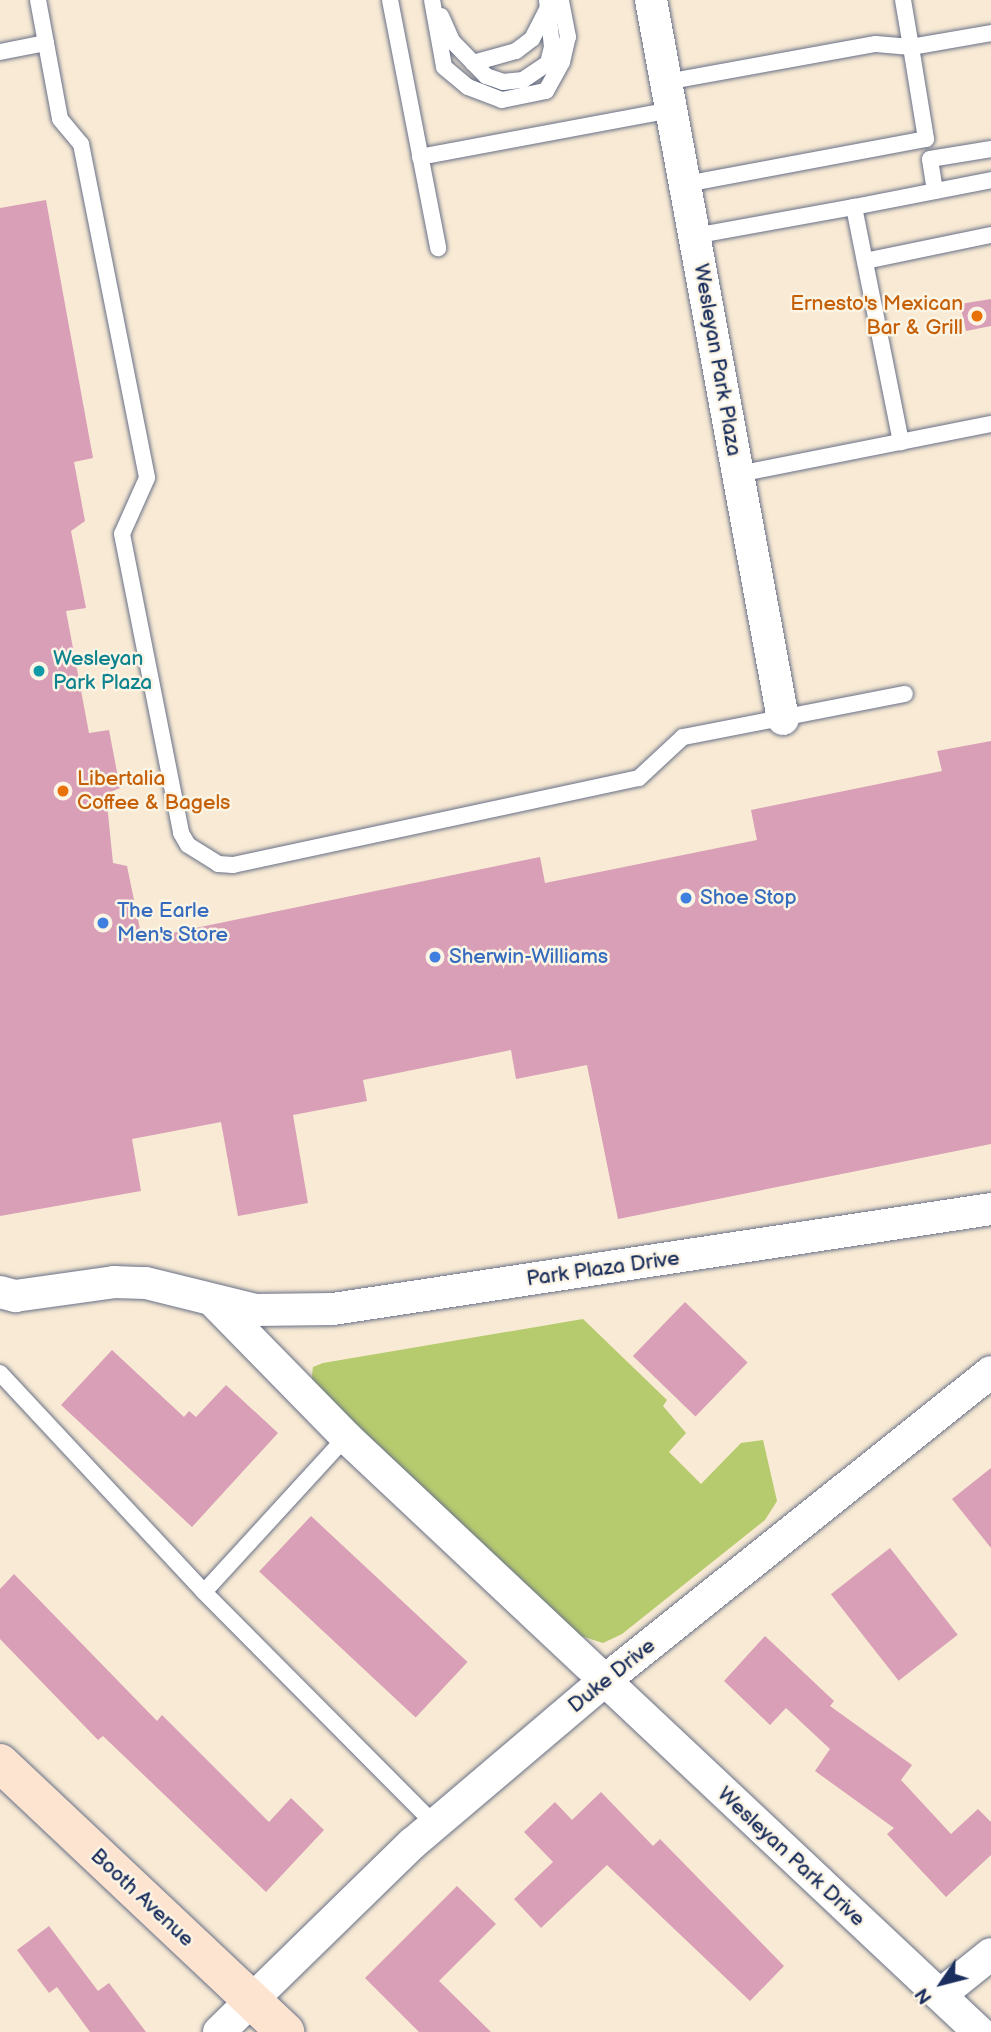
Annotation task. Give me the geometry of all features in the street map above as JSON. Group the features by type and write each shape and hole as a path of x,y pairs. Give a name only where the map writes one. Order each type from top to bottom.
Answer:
{"street":[{"name":"Wesleyan Park Plaza","path":"651,0 783,719"},
{"name":"Park Plaza Drive","path":"0,1292 15,1296 114,1282 146,1283 255,1310 333,1309 991,1209"},
{"path":"214,1302 346,1437 604,1681"},
{"name":"Duke Drive","path":"219,2032 435,1825 604,1681 991,1372"},
{"name":"Wesleyan Park Drive","path":"604,1681 979,2032"},
{"name":"Booth Avenue","path":"0,1763 285,2032"},
{"path":"940,1996 991,1954"}],"lane":[{"path":"38,0 60,119 81,144 147,478 122,534 181,833 188,845 218,864 287,853 639,778 683,737 905,694"},
{"path":"390,0 438,248"},
{"path":"903,0 935,191"},
{"path":"433,5 444,67 468,87 502,100 546,91 562,62 568,37 552,2"},
{"path":"433,5 446,21 452,41 486,76 503,82 537,74 548,63 552,47 552,2"},
{"path":"473,63 516,51 532,39 552,2"},
{"path":"421,157 876,44 911,47 991,33"},
{"path":"0,52 46,43"},
{"path":"685,184 926,139"},
{"path":"930,159 991,149"},
{"path":"694,236 991,180"},
{"path":"854,207 901,442"},
{"path":"865,261 991,235"},
{"path":"738,474 991,424"},
{"path":"0,1373 204,1592 435,1825"},
{"path":"204,1592 346,1437"}],"green space":[{"path":"583,1319 667,1400 663,1406 686,1433 669,1452 701,1484 741,1443 763,1440 777,1501 765,1520 622,1634 603,1643 575,1634 313,1384 312,1375 313,1367 323,1363"}],"building":[{"name":"Wesleyan Park Plaza","path":"46,200 93,458 74,462 85,521 71,531 86,608 66,611 89,733 109,730 120,788 106,794 113,863 127,866 142,939 540,857 545,883 757,840 751,810 942,771 937,751 991,741 991,1144 618,1219 587,1065 516,1079 511,1050 363,1080 367,1101 293,1115 308,1203 238,1216 221,1122 132,1139 141,1191 0,1216 0,208"},
{"path":"991,299 991,326 966,331 960,304"},
{"path":"685,1302 748,1362 695,1416 633,1356"},
{"path":"112,1350 184,1417 189,1411 196,1417 226,1385 278,1433 192,1527 61,1405"},
{"path":"991,1468 991,1548 952,1499"},
{"path":"311,1516 468,1662 416,1718 259,1572"},
{"path":"890,1548 958,1635 899,1681 831,1594"},
{"path":"14,1574 157,1721 162,1715 269,1822 291,1798 324,1830 266,1892 103,1736 98,1740 0,1639 0,1589"},
{"path":"765,1636 834,1701 830,1706 912,1765 901,1780 951,1834 978,1809 991,1822 991,1855 946,1897 887,1834 894,1828 815,1771 830,1749 786,1708 770,1725 724,1681"},
{"path":"601,1792 653,1846 660,1839 784,1966 750,2001 607,1865 541,1928 514,1899 553,1862 524,1832 555,1802 572,1820"},
{"path":"457,1886 496,1924 439,1981 491,2032 419,2032 365,1978"},
{"path":"49,1926 98,1991 109,1983 146,2032 90,2032 57,1987 49,1993 17,1950"}],"place":[{"name":"Ernesto's Mexican Bar & Grill","path":"977,316"},
{"name":"Wesleyan Park Plaza","path":"39,671"},
{"name":"Libertalia Coffee & Bagels","path":"63,791"},
{"name":"Shoe Stop","path":"686,898"},
{"name":"The Earle Men's Store","path":"103,923"},
{"name":"Sherwin-Williams","path":"435,957"}]}
